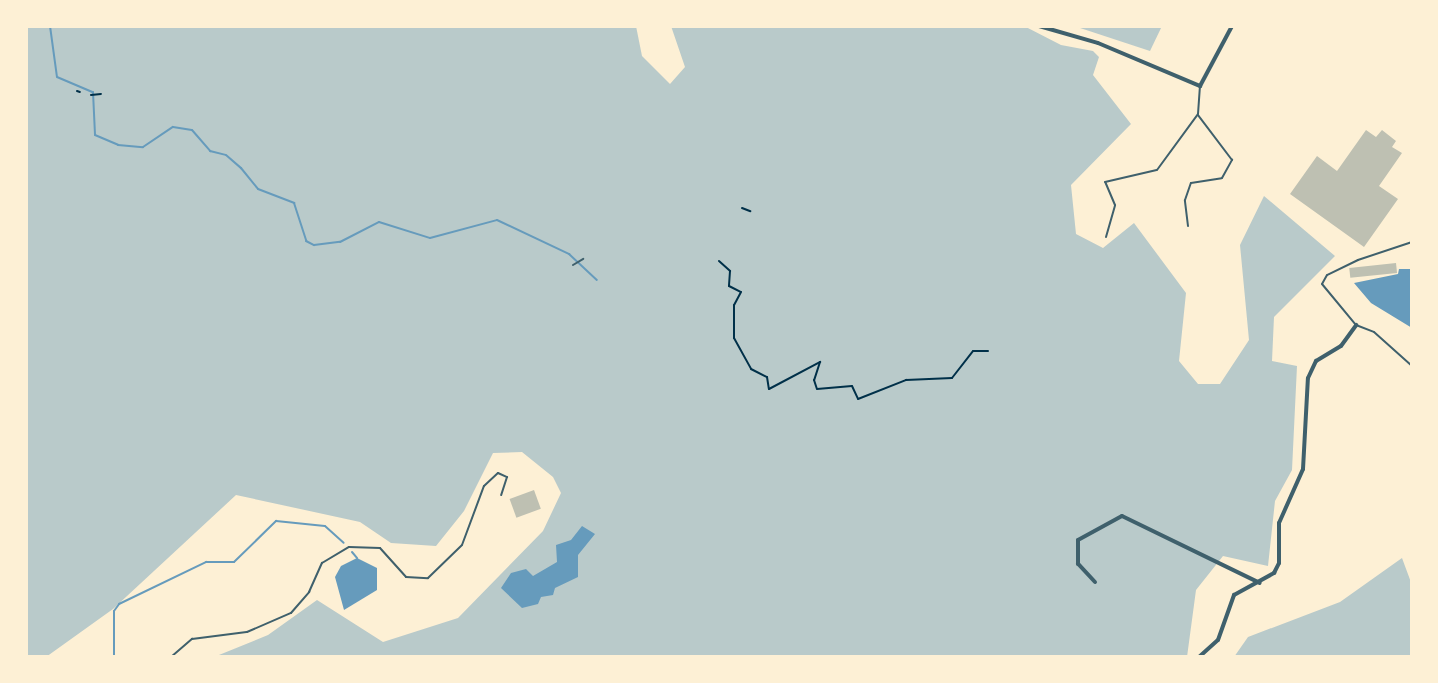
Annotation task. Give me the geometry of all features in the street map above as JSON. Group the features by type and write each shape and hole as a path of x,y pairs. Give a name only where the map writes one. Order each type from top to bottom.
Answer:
{"street":[{"path":"1039,26 1098,43 1200,86 1232,26"},
{"path":"1199,657 1218,640 1234,595 1260,583 1279,563 1279,523 1303,469 1308,378 1316,361 1341,346 1356,325"},
{"path":"1095,582 1078,564 1078,540 1122,516 1260,583"}],"lane":[{"path":"1412,71 1412,76"},
{"path":"1106,237 1115,205 1105,182 1157,170 1198,114 1200,86"},
{"path":"1188,226 1185,200 1191,183 1222,178 1232,160 1198,114"},
{"path":"1412,242 1358,260 1323,280 1323,289 1356,325 1374,332 1412,366"},
{"path":"573,265 583,259"},
{"path":"171,657 192,639 247,632 291,613 309,592 322,563 349,547 380,548 406,577 428,578 462,545 484,486 498,473 507,477 501,495"}],"path":[{"path":"91,95 101,94"},
{"path":"742,208 750,211"},
{"path":"719,261 730,271 729,286 741,292 734,305 734,338 751,369 767,377 769,389 820,362 814,380 817,389 852,386 858,399 906,380 952,378 973,351 988,351"}],"shaded area":[{"path":"26,26 636,26 642,56 670,84 685,67 671,26 1024,26 1061,45 1093,51 1099,57 1093,75 1131,124 1071,185 1076,234 1103,248 1134,223 1186,293 1179,361 1198,384 1220,384 1249,340 1240,245 1264,196 1335,256 1274,317 1272,361 1297,366 1292,470 1275,501 1268,566 1223,556 1196,590 1187,657 214,657 268,635 317,600 383,642 458,618 543,531 561,493 553,477 522,452 493,453 464,511 436,546 391,543 360,522 236,495 113,609 46,657 26,657"},
{"path":"1074,26 1162,26 1150,51"},
{"path":"1402,558 1412,585 1412,657 1234,657 1248,637 1340,602"}],"water":[{"path":"1399,269 1412,269 1412,328 1371,303 1354,283 1398,274"},
{"path":"582,526 595,534 578,555 578,577 555,588 553,595 541,597 538,604 522,608 501,588 511,573 526,569 533,576 557,562 556,545 571,540"},
{"path":"357,558 377,568 377,590 344,610 335,577 341,566"}],"building":[{"path":"1366,130 1376,137 1382,130 1396,141 1392,147 1402,153 1379,186 1398,199 1364,247 1290,194 1317,156 1337,171"},
{"path":"1396,263 1397,273 1350,278 1349,268"},
{"path":"534,490 541,509 516,518 510,499"}],"waterway":[{"path":"50,26 57,77 93,92 95,135 118,145 143,147 173,127 192,130 210,151 226,155 241,168 258,189 294,203 306,241 314,245 340,242 379,222 430,238 497,220 569,254 597,280"},
{"path":"114,657 114,611 119,604 206,562 234,562 276,521 325,526 344,543"},
{"path":"352,552 357,558"}]}
